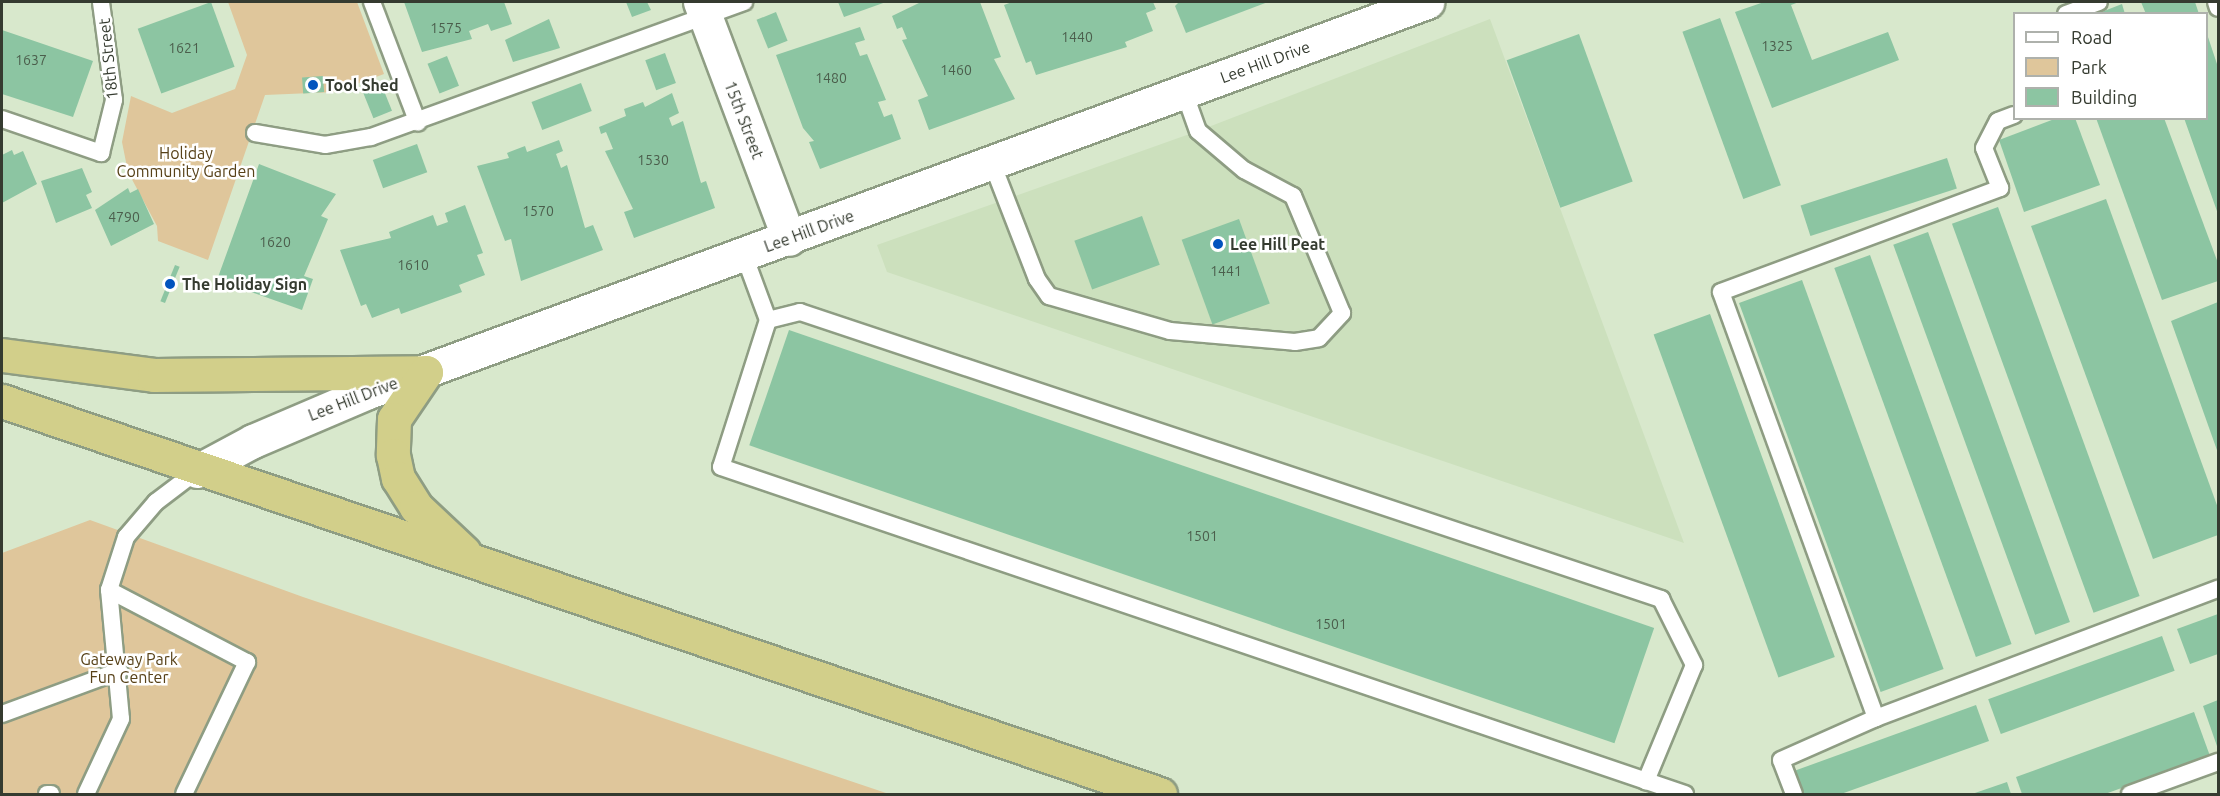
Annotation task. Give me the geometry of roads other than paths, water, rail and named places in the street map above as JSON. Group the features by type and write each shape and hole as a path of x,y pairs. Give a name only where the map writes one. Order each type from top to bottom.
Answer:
{"highway":[{"path":"2,355 154,375 426,372"},
{"path":"426,372 394,419 392,449 398,478 416,507 471,559"},
{"path":"2,401 196,471 471,559 1160,795"}],"street":[{"name":"Lee Hill Drive","path":"196,471 277,430 426,372 1427,2"},
{"name":"15th Street","path":"702,9 789,239"}],"lane":[{"name":"18th Street","path":"2,119 101,153 114,100 101,2"},
{"path":"372,2 418,123"},
{"path":"255,133 325,145 418,123 702,9 744,2"},
{"path":"2072,12 2099,2"},
{"path":"2216,2 2218,8"},
{"path":"992,163 1037,279 1049,296 1170,331 1295,342 1319,338 1342,313 1293,196 1244,170 1198,131 1184,92"},
{"path":"1876,718 1721,292 2000,188 1984,148 1998,122 2013,115"},
{"path":"744,255 768,320 721,467 1685,795"},
{"path":"768,320 800,312 1661,599 1694,665 1646,781"},
{"path":"86,795 121,719 119,671 109,590 126,537 156,502 196,471"},
{"path":"1794,795 1781,759 1876,718 2218,589"},
{"path":"109,590 247,662 184,795"},
{"path":"2,714 119,671"},
{"path":"2130,795 2218,762"}],"place":[{"name":"Tool Shed","path":"313,85"},
{"name":"Lee Hill Peat","path":"1218,244"},
{"name":"The Holiday Sign","path":"170,284"}],"park label":[{"name":"Holiday Community Garden","path":"186,162"},
{"name":"Gateway Park Fun Center","path":"129,668"}]}
